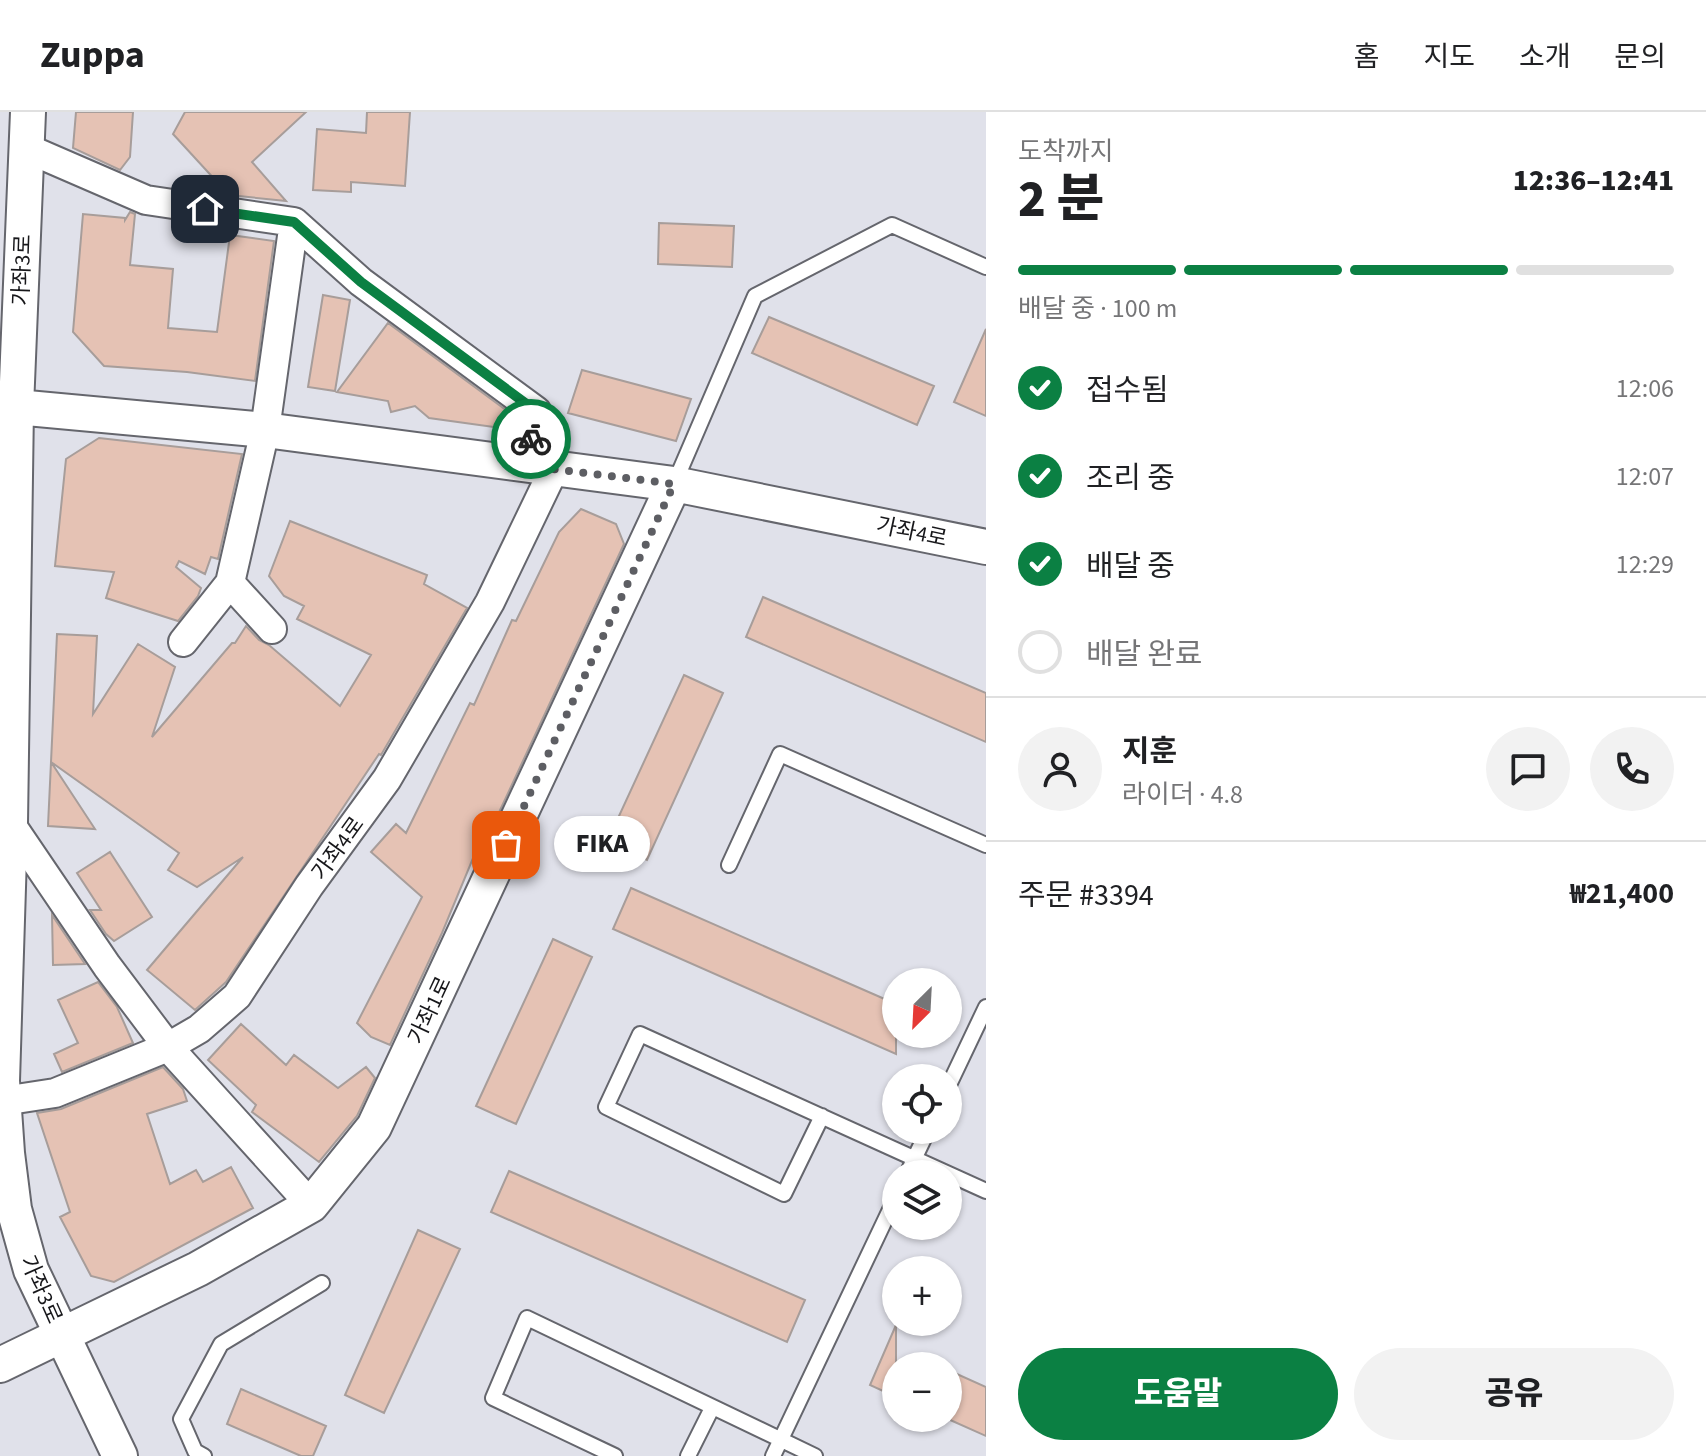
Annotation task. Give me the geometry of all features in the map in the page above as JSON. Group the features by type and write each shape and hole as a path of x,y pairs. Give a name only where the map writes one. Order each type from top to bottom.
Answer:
{"street":[{"name":"가좌3로","path":"28,112 16,407 3,1101 19,1233 31,1270 120,1456"},
{"path":"26,148 146,200 294,222 361,282 536,411 541,467"},
{"path":"183,642 230,583 265,430 294,222"},
{"name":"가좌4로","path":"16,407 265,430 674,484 986,547"},
{"name":"가좌4로","path":"3,1101 55,1093 168,1047 199,1029 237,996 309,886 387,779 490,602 541,467"},
{"name":"가좌1로","path":"0,1365 198,1269 311,1205 374,1127 674,484"},
{"path":"230,583 272,629"},
{"path":"10,823 107,966 168,1047 311,1205"}],"lane":[{"path":"674,484 755,296 892,225 986,267"},
{"path":"729,865 780,754 986,845"},
{"path":"959,1064 986,1007"},
{"path":"822,1116 784,1194 606,1107 640,1034 822,1116 986,1191"},
{"path":"914,1158 921,1144"},
{"path":"773,1456 882,1227"},
{"path":"204,1456 195,1451 181,1419 221,1344 322,1283"},
{"path":"615,1456 493,1398 527,1318 815,1456"},
{"path":"688,1456 712,1408"}],"building":[{"path":"76,112 133,112 130,157 120,170 73,148"},
{"path":"185,112 306,112 252,162 286,201 229,195 173,134"},
{"path":"367,112 410,112 405,186 351,182 351,192 313,190 317,129 366,133"},
{"path":"130,212 135,214 130,265 173,269 168,328 217,332 230,235 274,241 255,381 104,366 73,332 83,214 125,220"},
{"path":"659,223 734,226 732,267 658,264"},
{"path":"323,295 350,300 335,391 308,387"},
{"path":"769,317 934,386 917,425 752,353"},
{"path":"388,323 518,419 516,430 429,418 415,406 391,412 388,401 337,392"},
{"path":"986,329 986,416 954,402"},
{"path":"582,370 691,399 676,441 568,413"},
{"path":"99,438 242,454 218,559 211,557 205,574 179,561 176,567 201,588 178,621 106,598 114,572 55,566 66,459"},
{"path":"581,509 616,524 624,544 488,836 483,834 442,933 390,1045 371,1037 357,1023 422,897 371,852 396,824 406,833 470,703 474,705 512,620 516,621 559,532"},
{"path":"290,521 427,575 424,584 467,608 381,755 226,982 195,1010 147,970 243,857 197,887 168,870 179,853 51,762 57,634 97,636 93,714 138,644 175,667 152,737 235,643 246,626 340,706 371,655 297,619 304,606 284,596 269,576"},
{"path":"763,597 986,693 986,742 746,637"},
{"path":"684,675 723,693 647,860 607,842"},
{"path":"51,762 95,829 48,826"},
{"path":"110,852 152,917 114,941 90,910 101,910 77,873"},
{"path":"631,888 882,998 882,1048 613,929"},
{"path":"52,915 85,964 53,965"},
{"path":"553,939 592,957 516,1124 476,1106"},
{"path":"98,982 117,1007 133,1043 62,1072 54,1054 78,1043 58,1000"},
{"path":"241,1024 286,1065 294,1055 338,1088 366,1067 375,1078 357,1116 319,1162 252,1112 256,1105 208,1060"},
{"path":"882,1048 896,1048 896,1054"},
{"path":"163,1067 183,1089 187,1101 147,1114 170,1184 196,1170 203,1182 231,1167 253,1208 114,1282 91,1276 60,1217 70,1212 37,1113 61,1109"},
{"path":"509,1171 805,1300 787,1342 491,1212"},
{"path":"418,1230 460,1249 384,1413 345,1395"},
{"path":"891,1336 896,1336 896,1352 884,1352"},
{"path":"882,1357 882,1391 870,1385"},
{"path":"962,1376 986,1387 986,1436 962,1425"},
{"path":"241,1389 326,1426 313,1456 301,1456 227,1424"}],"way so far":[{"path":"506,845 674,484 528,466 531,439"}],"place":[{"name":"FIKA","path":"506,845"}],"route":[{"path":"205,209 294,222 361,282 536,411 531,439"}]}
